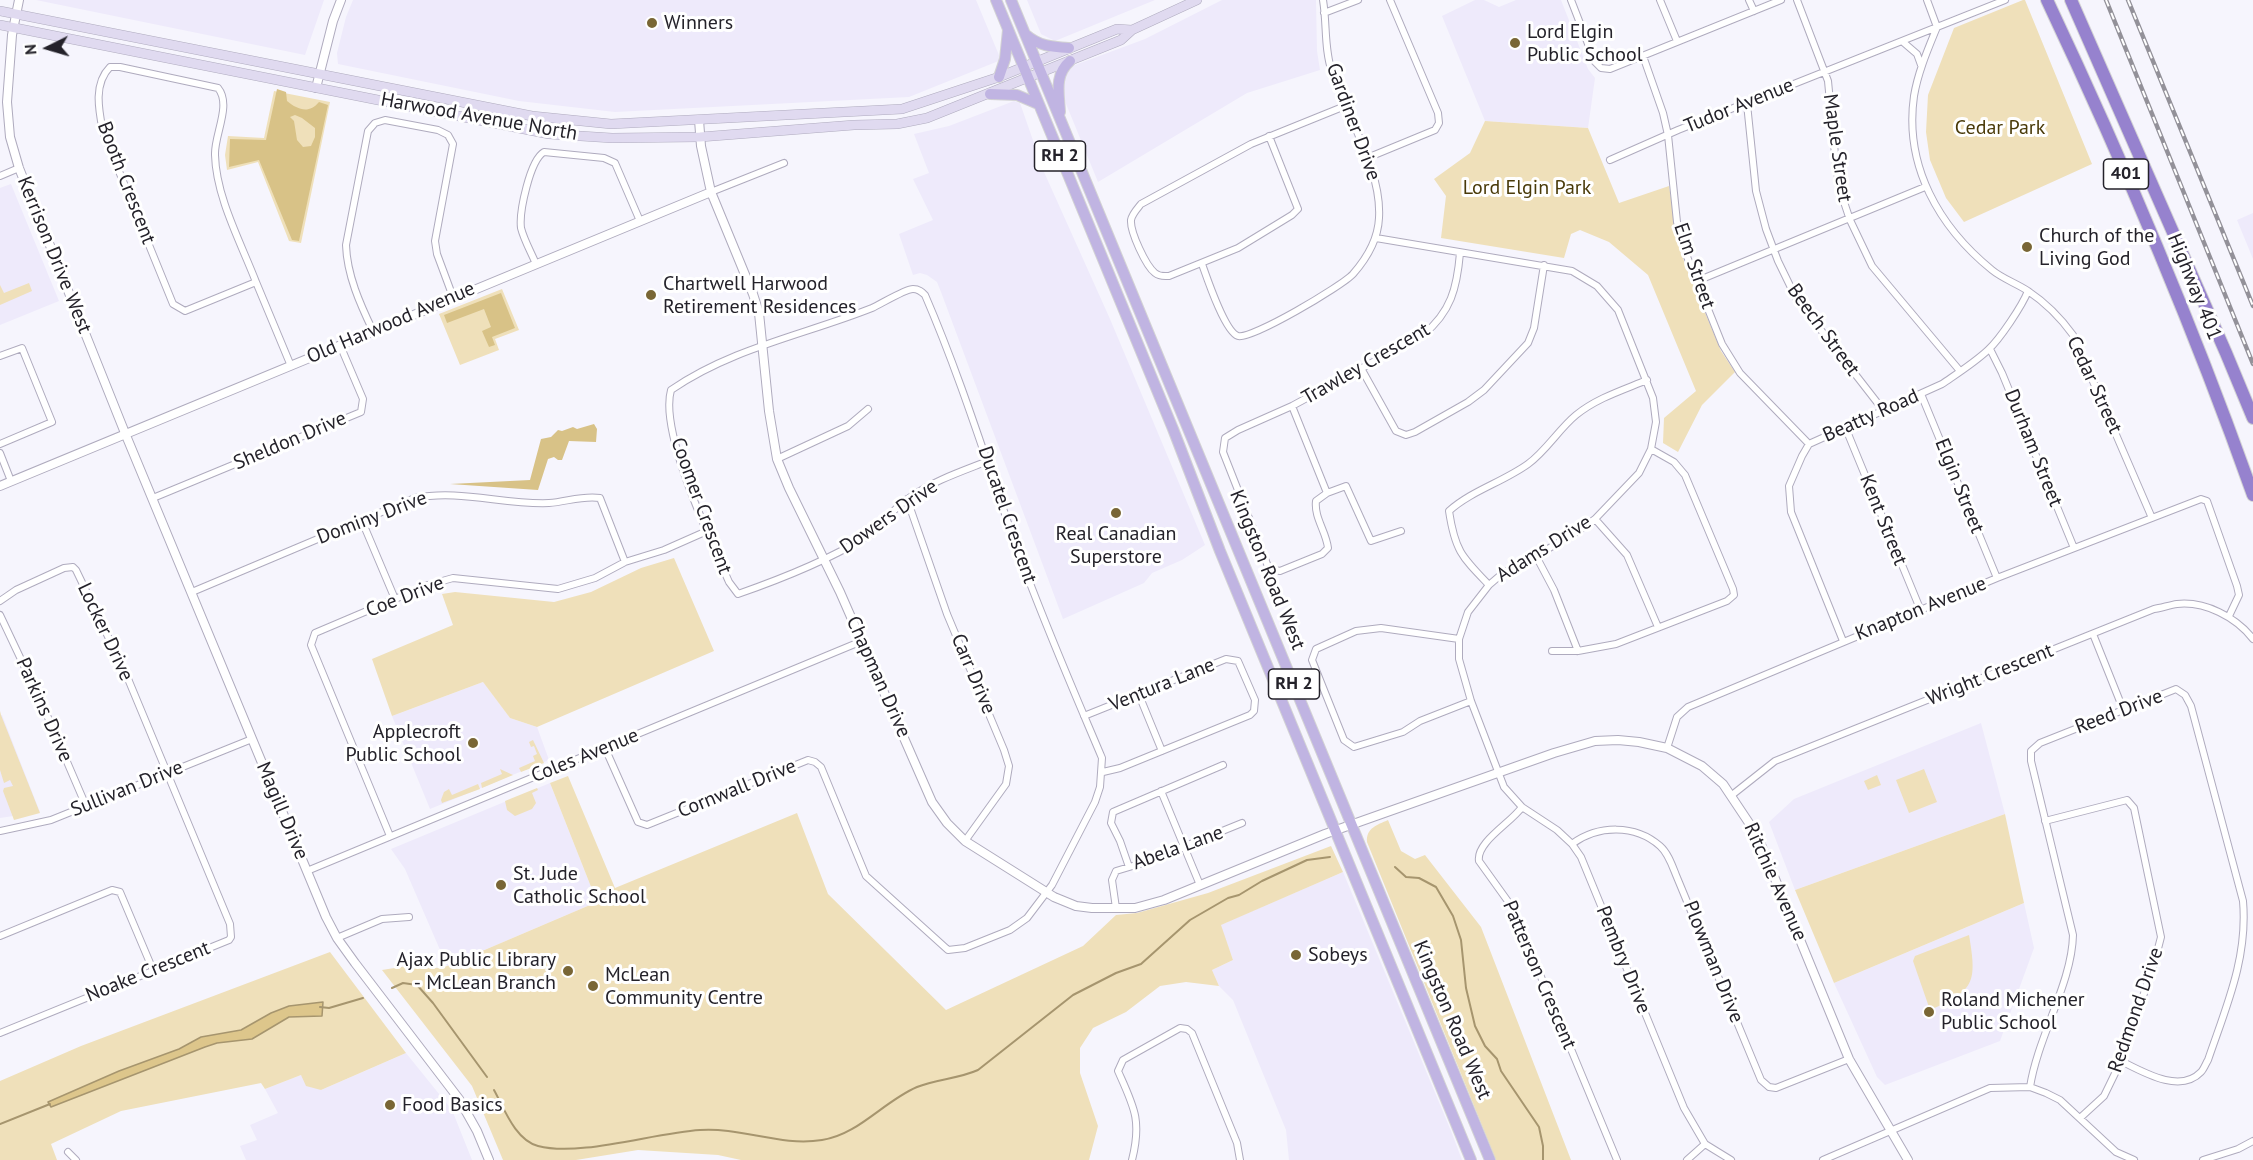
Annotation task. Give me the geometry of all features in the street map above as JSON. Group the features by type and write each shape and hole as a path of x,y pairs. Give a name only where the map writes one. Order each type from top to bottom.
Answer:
{"highway":[{"name":"Highway 401","path":"2047,0 2108,130 2219,398 2253,495"},
{"name":"Highway 401","path":"2071,0 2253,418"}],"main road":[{"name":"RH 2","path":"996,0 1023,67"},
{"name":"RH 2","path":"1011,0 1036,61"},
{"path":"1023,67 1117,29 1132,30 1197,0"},
{"name":"Harwood Avenue North","path":"0,11 532,116 611,124 902,108 1023,67"},
{"name":"Harwood Avenue North","path":"0,25 549,134 612,138 700,136 897,124 927,118 1070,62 1121,40 1132,30"},
{"path":"999,77 1005,58 1008,30"},
{"path":"1025,33 1033,41 1046,46 1069,48"},
{"name":"Kingston Road West","path":"1036,61 1490,1160"},
{"path":"1060,118 1059,80 1064,67 1070,62"},
{"name":"Kingston Road West","path":"1023,67 1471,1160"},
{"path":"990,94 1017,95 1038,105"}],"street":[{"name":"Kerrison Drive West","path":"19,0 8,75 7,120 19,168 125,433"},
{"path":"316,88 333,21 341,0"},
{"name":"Gardiner Drive","path":"1202,264 1227,325 1235,335 1241,337 1263,329 1341,285 1353,274 1376,238 1380,216 1378,191 1331,69 1323,0"},
{"path":"1324,13 1358,0"},
{"path":"1367,158 1434,130 1439,123 1438,113 1390,0"},
{"path":"1570,0 1595,62 1601,68 1610,69 1781,0"},
{"path":"1660,0 1677,41"},
{"path":"1749,0 1754,11"},
{"name":"Maple Street","path":"1797,0 1828,81 1840,190 1850,220 1872,266 1960,371"},
{"path":"1927,0 1938,27"},
{"name":"Tudor Avenue","path":"1610,160 2005,0"},
{"name":"Cedar Street","path":"1938,27 1921,66 1912,120 1913,140 1925,187 1944,221 1973,253 1994,272 2028,291 2053,309 2073,335 2152,518"},
{"path":"1903,42 1917,54 1921,66"},
{"name":"Elm Street","path":"1643,56 1663,113 1668,135 1677,222 1684,249 1722,344 1732,363 1772,408 1809,444"},
{"name":"Booth Crescent","path":"256,282 185,311 173,304 103,132 98,106 101,80 110,67 120,67 218,88 223,94 214,153 216,179 291,366"},
{"name":"Beech Street","path":"1747,104 1756,191 1773,249 1796,298 1883,410"},
{"path":"1269,136 1298,209 1238,248 1202,264 1169,276 1160,276 1153,272 1141,252 1130,222 1141,204 1269,136 1345,106"},
{"path":"374,331 351,277 346,261 346,245 368,131 375,123 385,120 438,130 448,135 453,144 435,241 437,254 453,297"},
{"name":"Chapman Drive","path":"699,120 704,166 711,192 759,314 769,411 777,459 862,641 932,802 947,823 965,842 1046,892 1076,906 1103,909 1135,908 1156,902 1336,831"},
{"path":"536,264 521,228 521,214 533,164 538,155 544,152 604,158 615,163 640,221"},
{"name":"Old Harwood Avenue","path":"0,486 453,297 784,163"},
{"path":"0,176 19,168"},
{"path":"1697,281 1850,220 1925,187"},
{"name":"Adams Drive","path":"1376,238 1572,271 1597,286 1618,310 1653,398 1656,422 1652,449 1639,473 1595,519 1536,556 1503,573 1489,585 1468,612 1459,639 1459,659 1471,701 1497,772"},
{"name":"Trawley Crescent","path":"1292,406 1327,493 1316,501 1315,511 1328,548 1322,554 1280,571 1269,569 1240,499 1223,452 1225,438 1362,370 1423,335 1448,309 1454,292 1460,253"},
{"path":"1362,370 1396,431 1406,435 1468,402 1484,390 1528,343 1534,328 1544,265"},
{"name":"Ducatel Crescent","path":"762,345 870,309 911,289 921,291 930,307 963,389 1015,544 1102,758 1101,787 1095,802 1046,892"},
{"name":"Beatty Road","path":"1843,641 1791,512 1789,486 1802,456 1809,444 1942,384 1960,371 1990,349 2028,291"},
{"name":"Sheldon Drive","path":"153,498 361,412 363,399 340,345"},
{"name":"Coomer Crescent","path":"762,345 710,366 670,390 668,402 679,458 729,582 738,594 824,560"},
{"path":"0,356 22,348 52,422 0,444"},
{"name":"Durham Street","path":"1990,349 2074,548"},
{"path":"1489,585 1460,554 1452,533 1449,511 1456,504 1530,463 1575,416 1591,404 1647,380"},
{"name":"Elgin Street","path":"1921,394 1997,578"},
{"path":"777,459 848,426 868,409"},
{"name":"Kent Street","path":"1846,429 1921,611"},
{"name":"Magill Drive","path":"125,433 326,917 337,938 459,1099 477,1131 489,1160"},
{"path":"1552,651 1578,651 1616,645 1727,601 1734,595 1685,475 1674,462 1652,449"},
{"path":"0,453 11,481"},
{"name":"Dowers Drive","path":"824,560 868,536 907,499 936,481 988,461"},
{"path":"1327,493 1346,486 1371,541 1401,531"},
{"name":"Dominy Drive","path":"192,592 415,498 434,494 550,503 592,496 600,498 625,562"},
{"name":"Carr Drive","path":"907,499 947,614 1004,750 1008,766 1006,784 965,842"},
{"name":"Knapton Avenue","path":"1667,748 1677,717 1688,707 1997,578 2201,499 2207,501 2237,585 2239,595 2229,616"},
{"path":"1595,519 1627,555 1658,627"},
{"path":"362,521 395,599"},
{"name":"Coe Drive","path":"390,836 311,645 315,633 428,585 453,578 558,589 595,578 625,562 664,550 707,531"},
{"path":"1536,556 1554,590 1578,651"},
{"name":"Locker Drive","path":"0,601 16,590 64,568 73,567 76,570 126,674 166,773"},
{"name":"Wright Crescent","path":"1732,795 1775,761 2154,609 2177,604 2194,604 2229,616 2253,639"},
{"name":"Parkins Drive","path":"0,615 43,706 86,806"},
{"path":"1459,639 1381,628 1356,631 1316,649 1312,660 1344,740 1354,747 1403,732 1420,721 1471,701"},
{"path":"2093,634 2123,709"},
{"name":"Coles Avenue","path":"307,871 862,641"},
{"name":"Ventura Lane","path":"1084,716 1226,659 1238,661 1255,700 1254,711 1250,715 1120,768 1103,772"},
{"name":"Reed Drive","path":"2030,1087 2033,1065 2073,955 2073,935 2031,761 2031,751 2040,743 2176,689 2185,695 2191,706 2237,878 2245,920 2237,976 2208,1060 2201,1073 2178,1082 2163,1080 2121,1061"},
{"path":"1139,695 1162,751"},
{"name":"Sullivan Drive","path":"0,831 51,820 252,739"},
{"name":"Ritchie Avenue","path":"1336,831 1497,772 1596,741 1639,742 1667,748 1702,766 1732,795 1757,835 1849,1059 1908,1160"},
{"name":"Cornwall Drive","path":"605,748 638,822 647,825 808,760 815,762 821,767 866,876 948,950 965,948 1010,930 1028,918 1046,892"},
{"path":"1129,867 1111,823 1113,812 1223,765"},
{"name":"Pembry Drive","path":"1497,772 1504,787 1522,807 1557,830 1572,844 1581,857 1683,1108 1705,1144 1731,1160"},
{"name":"Noake Crescent","path":"0,1033 229,940 231,937 230,924 166,773"},
{"path":"1161,791 1200,885"},
{"name":"Redmond Drive","path":"2045,821 2127,800 2134,808 2161,937 2121,1061 2104,1096 2080,1118"},
{"name":"Patterson Crescent","path":"1522,807 1516,816 1484,843 1478,854 1479,861 1512,907 1617,1160"},
{"name":"Abela Lane","path":"1116,908 1113,874 1120,869 1185,848 1242,823"},
{"name":"Plowman Drive","path":"1572,844 1593,833 1609,830 1636,831 1660,846 1677,875 1761,1080 1769,1087 1776,1088 1849,1059"},
{"path":"0,936 112,890 120,892 153,970"},
{"path":"337,938 382,919 409,917"},
{"path":"1132,1160 1137,1139 1137,1122 1133,1105 1118,1071 1123,1060 1180,1028 1187,1029 1192,1034 1236,1143 1240,1160"},
{"path":"1823,1160 1990,1088 2030,1087 2060,1100 2116,1152 2134,1160"},
{"path":"2203,1160 2238,1149 2253,1141"},
{"path":"1687,1160 1705,1144"},
{"path":"68,1152 76,1160"}],"shaded area":[{"path":"36,0 324,0 305,55"},
{"path":"353,0 976,0 1001,60 909,97 615,112 519,101 338,64 337,53"},
{"path":"1027,0 1155,0 1055,41 1041,34"},
{"path":"1222,0 1316,0 1317,51 1320,70 1247,93 1098,182 1062,94 1061,88 1067,68 1145,39"},
{"name":"Lord Elgin Public School","path":"1475,0 1484,0 1499,7 1516,0 1561,0 1588,69 1595,78 1588,128 1485,121 1442,16"},
{"path":"277,89 286,92 287,101 295,107 307,109 319,102 328,105 299,241 292,240 259,160 229,167 230,139 266,140","holes":["295,115 315,128 315,137 311,146 303,147 297,140 294,121 290,117"]},
{"path":"1014,101 1020,103 1044,172 1110,319 1205,545 1182,560 1152,573 1144,583 1063,619 937,282 927,275 920,273 913,275 899,234 933,220 913,179 929,173 914,134 949,126"},
{"path":"11,184 59,301 0,325 0,188"},
{"path":"2253,213 2253,259 2237,220"},
{"path":"501,293 515,328 492,337 495,345 489,347 482,331 491,327 484,309 447,323 444,315"},
{"path":"594,424 597,429 596,442 569,441 562,460 554,457 548,459 538,490 450,484 530,480 541,439 551,437 558,430 573,427 577,429"},
{"name":"Applecroft Public School","path":"483,682 510,718 537,727 549,760 430,809 392,716"},
{"path":"0,715 2,715 40,812 0,818"},
{"path":"1981,723 2005,814 1795,890 1769,822 1794,799"},
{"name":"St. Jude Catholic School","path":"550,783 597,902 447,966 405,869 391,849"},
{"path":"1343,872 1462,1160 1289,1160 1286,1130 1233,1000 1219,986 1212,970 1233,960 1220,925"},
{"name":"Roland Michener Public School","path":"2024,903 2034,948 2000,1041 1885,1085 1877,1077 1834,983"},
{"path":"323,1002 322,1016 289,1017 252,1039 217,1043 51,1107 48,1102 119,1071 179,1049 201,1037 241,1030 289,1006"},
{"path":"406,1053 452,1110 472,1160 246,1160 240,1146 257,1140 250,1125 278,1113 265,1089 301,1075 321,1090"}],"green space":[{"name":"Cedar Park","path":"2025,0 2092,164 1964,222 1946,198 1930,160 1926,132 1928,95 1954,28"},
{"path":"274,91 330,102 301,243 289,241 258,162 227,170 225,155 228,136 264,138"},
{"name":"Lord Elgin Park","path":"1485,121 1588,128 1619,203 1669,186 1678,243 1686,267 1721,351 1735,372 1702,405 1678,452 1663,443 1664,418 1696,391 1648,275 1609,242 1580,230 1571,234 1564,258 1441,238 1446,196 1434,179 1470,153"},
{"path":"29,283 32,291 0,305 0,285 4,293"},
{"path":"502,289 519,330 495,339 499,350 460,365 439,314"},
{"path":"674,558 714,651 537,727 510,718 483,682 392,716 372,659 453,625 442,594 455,592 554,602 591,592 641,568"},
{"path":"0,711 40,813 14,820 3,791 4,788 13,786 10,780 4,783 0,770"},
{"path":"533,740 544,763 521,772 519,768 535,761 533,756 537,754 534,746 531,747 529,742"},
{"path":"500,769 513,775 482,788 481,783 502,774"},
{"path":"1924,769 1937,802 1909,813 1896,780"},
{"path":"1877,775 1881,785 1868,790 1864,781"},
{"path":"568,776 615,888 797,813 828,894 946,1010 1083,946 1116,915 1137,913 1208,893 1331,846 1343,872 1221,925 1233,960 1212,970 1219,986 1186,982 1160,986 1126,1012 1093,1028 1080,1048 1080,1073 1098,1126 1089,1160 741,1160 718,1155 638,1150 576,1160 503,1160 472,1086 382,970 407,966 440,968 447,966 597,902 550,783"},
{"path":"478,784 480,789 442,803 444,792 449,789 452,795"},
{"path":"537,788 538,790 532,793 536,803 532,809 515,816 507,810 505,801"},
{"path":"2005,814 2024,903 1834,983 1795,890"},
{"path":"1388,820 1401,851 1415,859 1425,855 1481,927 1571,1160 1496,1160 1367,842 1370,830"},
{"path":"1969,935 1973,964 1969,983 1956,997 1930,1010 1913,961 1915,956"},
{"path":"330,952 406,1053 321,1090 306,1086 301,1075 265,1089 261,1083 121,1111 51,1144 57,1160 0,1160 0,1081 81,1046"}],"waterway":[{"path":"494,1090 511,1122 523,1137 530,1143 555,1149 595,1147 700,1130 731,1131 791,1141 822,1140 835,1137 859,1125 893,1100 917,1087 978,1070 1073,995 1116,973 1141,964 1190,920 1228,898 1239,895 1262,881 1307,860 1330,857"},
{"path":"1395,867 1406,877 1419,878 1436,887 1453,916 1461,940 1466,988 1475,1026 1485,1046 1497,1059 1501,1071 1539,1127 1543,1160"},
{"path":"392,988 403,983 417,985 433,1003 487,1077"},
{"path":"320,1007 329,1008 363,998"},
{"path":"0,1124 50,1104"}],"railway":[{"path":"2106,0 2253,364"},
{"path":"2128,0 2253,306"}],"place":[{"name":"Winners","path":"652,23"},
{"name":"Lord Elgin Public School","path":"1515,43"},
{"name":"Church of the Living God","path":"2027,247"},
{"name":"Chartwell Harwood Retirement Residences","path":"651,295"},
{"name":"Real Canadian Superstore","path":"1116,513"},
{"name":"Applecroft Public School","path":"473,743"},
{"name":"St. Jude Catholic School","path":"501,885"},
{"name":"Sobeys","path":"1296,955"},
{"name":"Ajax Public Library - McLean Branch","path":"568,971"},
{"name":"McLean Community Centre","path":"593,986"},
{"name":"Roland Michener Public School","path":"1929,1012"},
{"name":"Food Basics","path":"390,1105"}]}
